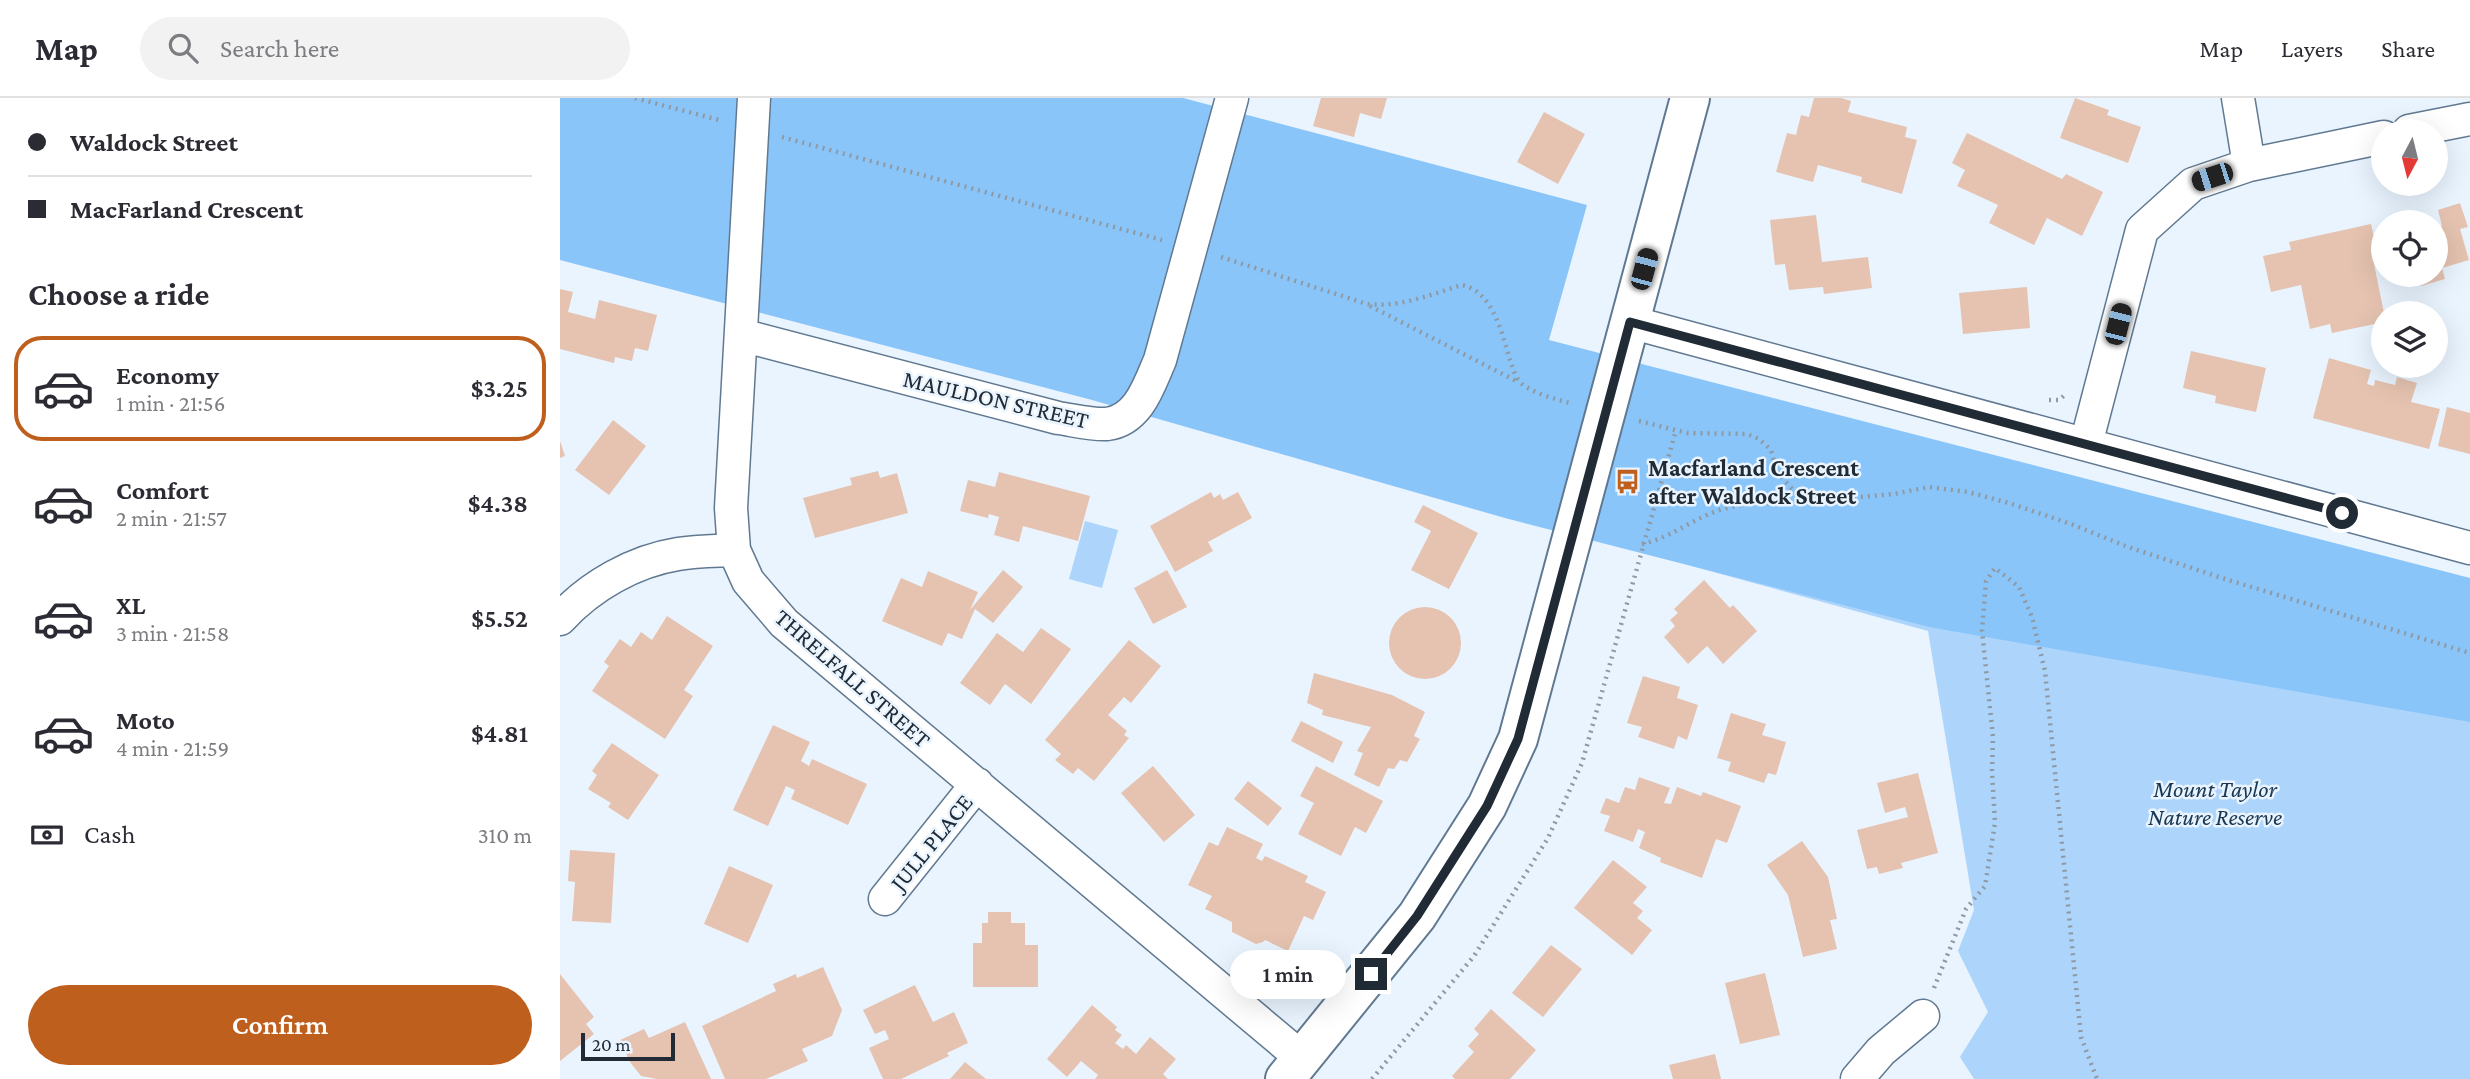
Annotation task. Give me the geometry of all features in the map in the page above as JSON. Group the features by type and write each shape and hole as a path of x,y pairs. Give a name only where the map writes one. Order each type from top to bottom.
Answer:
{"street":[{"name":"THRELFALL STREET","path":"754,98 731,508 733,550 748,581 784,623 977,784 1294,1069"},
{"name":"MAULDON STREET","path":"741,335 1058,418 1108,424 1133,412 1145,395 1160,360 1232,98"},
{"path":"1294,1069 1417,916 1487,806 1518,739 1690,98"},
{"path":"2238,98 2249,165"},
{"path":"2448,123 2470,119"},
{"path":"2086,444 2142,230 2193,184 2249,165 2371,139"},
{"path":"1630,322 2470,548"},
{"path":"560,619 573,604 618,573 677,554 733,550"},
{"name":"JULL PLACE","path":"885,899 977,784"},
{"path":"1857,1079 1881,1051 1923,1016"}],"path":[{"path":"635,98 1191,248 1367,304 1545,397 1676,430 1706,434 1747,434 1759,439 1771,450 1777,472 1804,502"},
{"path":"1367,304 1390,305 1462,285 1471,286 1485,298 1492,310 1513,369 1522,384"},
{"path":"1372,1079 1474,956 1548,838 1583,763 1676,430"},
{"path":"1642,544 1658,540 1715,511 1736,505 1894,494 1929,487 1969,492 2071,524 2128,547 2225,579 2470,653"},
{"path":"1923,1016 1966,909 1985,886 1996,822 1992,771 1993,737 1982,631 1986,580 1995,568 2019,587 2032,617 2045,671 2081,1037 2097,1079"}],"green space":[{"name":"Mount Taylor Nature Reserve","path":"1700,400 2470,605 2470,1079 1974,1079 1960,1057 1988,1012 1958,951 1974,910 1928,631 1648,554"},
{"path":"1085,521 1118,530 1102,588 1069,579"}],"shaded area":[{"path":"560,98 1183,98 1587,205 1549,340 2470,578 2470,722 1929,627 1505,518 1092,400 560,260"}],"building":[{"path":"1321,98 1387,98 1381,119 1360,113 1354,137 1313,126"},
{"path":"1814,98 1841,98 1851,101 1848,112 1907,127 1905,137 1917,140 1902,194 1861,182 1862,177 1818,165 1813,182 1776,172 1787,133 1796,135 1801,115 1809,117"},
{"path":"2075,98 2109,110 2107,115 2141,127 2128,163 2060,138"},
{"path":"1544,112 1585,134 1558,184 1517,162"},
{"path":"1967,133 2062,179 2066,174 2103,192 2082,236 2047,218 2034,245 1989,223 1998,205 1957,186 1965,170 1952,163"},
{"path":"2460,203 2468,227 2460,229 2469,260 2448,266 2448,210 2438,210"},
{"path":"1816,215 1822,262 1868,257 1872,288 1824,294 1823,287 1789,290 1785,264 1775,265 1770,220"},
{"path":"2371,224 2371,287 2379,287 2382,301 2371,301 2371,325 2332,333 2330,324 2310,329 2301,285 2271,292 2263,256 2291,250 2289,242"},
{"path":"2027,287 2030,328 1963,334 1959,293"},
{"path":"560,289 573,292 568,312 595,319 599,300 657,315 648,351 635,348 632,361 615,357 614,363 560,349"},
{"path":"2191,351 2266,368 2256,412 2215,403 2216,396 2183,388"},
{"path":"2329,358 2371,370 2367,384 2374,386 2375,380 2395,385 2397,378 2417,383 2411,402 2440,409 2429,449 2313,418"},
{"path":"2447,407 2470,413 2470,454 2438,446"},
{"path":"613,420 646,446 609,495 575,470"},
{"path":"560,441 565,456 560,458"},
{"path":"878,471 880,478 897,473 908,513 815,538 803,498 852,485 850,478"},
{"path":"999,472 1090,496 1078,541 1023,526 1019,542 994,535 999,517 989,514 988,518 960,511 968,480 995,487"},
{"path":"1211,492 1214,498 1220,494 1223,500 1238,492 1252,518 1208,542 1213,551 1175,572 1150,526"},
{"path":"1423,505 1478,533 1449,589 1411,570 1431,531 1414,522"},
{"path":"1003,570 1023,587 993,623 975,609 962,639 948,633 942,646 882,621 901,578 922,587 928,571 978,592 970,610"},
{"path":"1167,570 1187,607 1153,624 1134,588"},
{"path":"1704,580 1730,608 1733,605 1757,631 1723,664 1707,646 1688,664 1664,637 1675,626 1670,620 1678,613 1674,609"},
{"path":"1425,607 1445,613 1455,623 1461,643 1455,663 1445,673 1425,679 1405,673 1395,663 1389,643 1395,623 1405,613"},
{"path":"667,616 713,646 684,690 693,696 665,739 592,691 609,666 604,662 620,639 631,647 641,632 652,640"},
{"path":"1041,628 1071,649 1031,704 1005,684 990,705 960,683 997,633 1023,652"},
{"path":"1129,640 1161,666 1131,703 1124,697 1108,715 1127,731 1124,735 1129,738 1094,781 1078,768 1073,774 1055,760 1061,754 1045,740"},
{"path":"1314,673 1392,695 1425,712 1414,736 1420,739 1407,762 1400,760 1394,769 1388,768 1379,787 1354,775 1363,753 1357,751 1371,727 1322,715 1323,710 1307,703"},
{"path":"1643,676 1680,687 1677,698 1698,705 1687,740 1678,736 1674,749 1638,737 1642,727 1627,723"},
{"path":"1731,713 1766,724 1762,735 1786,742 1776,775 1768,773 1764,783 1728,771 1731,762 1717,758"},
{"path":"1301,721 1343,742 1333,763 1291,741"},
{"path":"773,725 810,742 801,761 809,766 812,759 867,784 848,825 791,799 795,790 786,786 768,826 733,810"},
{"path":"612,743 659,775 628,820 608,807 611,803 588,789 597,775 592,771"},
{"path":"1153,766 1195,815 1164,842 1121,793"},
{"path":"1316,766 1383,801 1366,833 1355,827 1341,856 1298,834 1314,803 1300,796"},
{"path":"1918,773 1938,853 1901,863 1903,868 1879,874 1877,867 1867,869 1857,830 1908,817 1905,807 1885,813 1877,783"},
{"path":"1639,777 1670,788 1664,803 1671,804 1677,787 1701,796 1703,792 1741,806 1727,843 1716,839 1702,878 1660,862 1661,858 1639,848 1645,832 1638,829 1633,842 1604,831 1610,816 1600,813 1606,798 1619,803 1625,787 1635,790"},
{"path":"1248,781 1282,808 1268,826 1234,799"},
{"path":"1227,827 1263,844 1256,858 1262,861 1265,856 1308,876 1305,882 1326,892 1313,920 1304,916 1288,951 1265,940 1256,944 1232,932 1232,922 1205,909 1212,896 1188,885 1209,842 1218,846"},
{"path":"1802,841 1828,877 1837,919 1830,920 1837,949 1803,957 1788,895 1767,865"},
{"path":"570,850 615,853 611,923 572,921 575,882 568,881"},
{"path":"1613,860 1647,887 1633,903 1643,911 1637,918 1652,930 1632,955 1574,908"},
{"path":"729,866 773,885 748,943 704,924"},
{"path":"988,912 1011,912 1011,923 1025,923 1025,945 1038,945 1038,987 973,987 973,943 982,943 982,923 988,923"},
{"path":"1551,945 1582,969 1543,1017 1512,993"},
{"path":"823,967 842,1010 832,1036 802,1049 808,1061 766,1079 725,1079 702,1026 776,991 773,984"},
{"path":"1765,973 1780,1035 1740,1044 1725,983"},
{"path":"560,974 594,1017 586,1024 594,1034 560,1061"},
{"path":"915,985 933,1022 954,1012 968,1043 947,1053 949,1056 901,1079 883,1079 869,1048 889,1039 885,1030 875,1034 863,1010"},
{"path":"1092,1005 1117,1027 1115,1030 1122,1035 1115,1043 1123,1049 1126,1045 1136,1054 1150,1037 1176,1059 1163,1074 1168,1079 1095,1079 1098,1075 1081,1061 1067,1077 1047,1059"},
{"path":"1491,1009 1536,1050 1510,1079 1455,1079 1452,1076 1474,1052 1468,1046 1479,1034 1474,1029"},
{"path":"685,1022 711,1079 657,1079 641,1076 630,1062 620,1040 644,1029 649,1038"},
{"path":"1715,1054 1721,1079 1673,1079 1669,1065"},
{"path":"965,1062 986,1079 950,1079"}],"place":[{"name":"Macfarland Crescent after Waldock Street","path":"1628,481"}],"route":[{"path":"1371,974 1417,916 1487,806 1518,739 1630,322 2342,513"}]}
